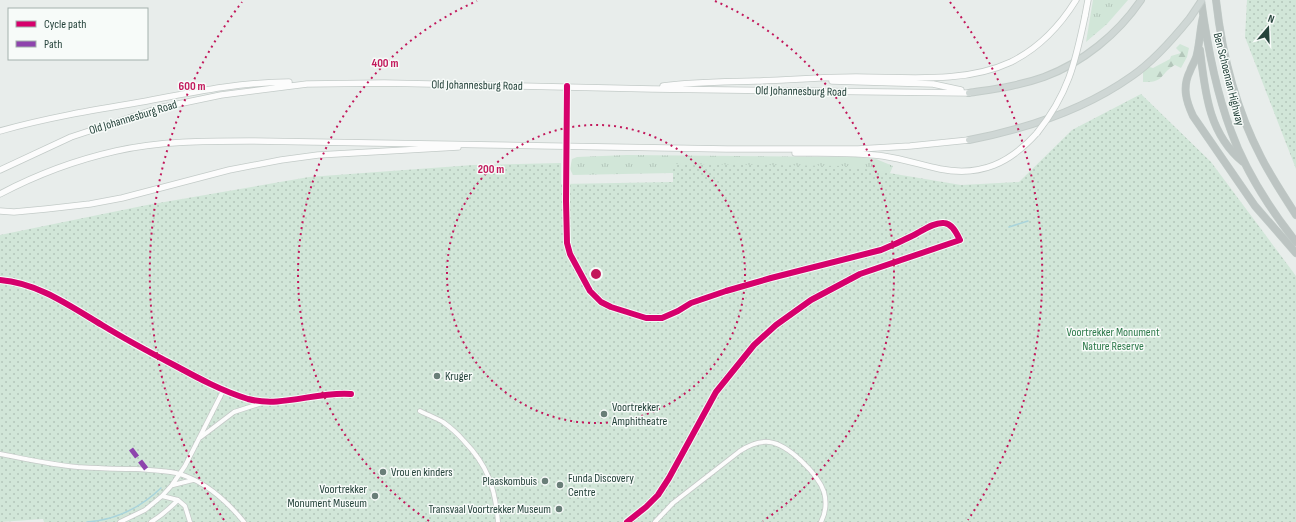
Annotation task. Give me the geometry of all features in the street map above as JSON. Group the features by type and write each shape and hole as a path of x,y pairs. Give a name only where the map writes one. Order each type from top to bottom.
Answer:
{"highway":[{"name":"Ben Schoeman Highway","path":"1201,0 1211,58 1223,108 1231,131 1244,163 1262,194 1296,242"},
{"name":"Ben Schoeman Highway","path":"1216,0 1224,52 1231,80 1245,122 1261,157 1276,184 1296,214"},
{"path":"1203,17 1197,56 1189,72 1186,84 1187,102 1193,116 1255,206 1296,253"},
{"path":"1199,45 1208,102 1214,123 1219,135 1227,146 1234,155 1244,163"}],"main road":[{"path":"653,89 680,85 817,78 938,77 975,73 1011,62 1042,41 1064,17 1076,0"},
{"path":"727,149 755,152 876,156 899,159 942,170 975,170 993,166 1010,158 1027,144 1050,116 1067,86 1078,52 1088,0"},
{"path":"798,80 933,84 969,93 1005,88 1044,77 1065,68 1086,55 1107,38 1124,21 1141,0"},
{"path":"0,194 49,172 118,150 175,143 250,141 727,149 858,149 910,146 969,140 1004,133 1040,122 1077,107 1105,93 1133,76 1155,57 1190,18 1201,0"},
{"path":"0,131 59,117 183,94 272,83 291,82 307,84"},
{"name":"Old Johannesburg Road","path":"0,170 71,137 159,108 221,95 307,84 384,83 653,89 969,93"},
{"path":"0,211 14,212 83,205 122,198 229,170 281,160 318,155 505,145"}],"street":[{"path":"567,86 567,243 570,254 590,291 601,302 611,307 646,318 662,318 691,303 740,287 881,250 944,222 950,225 960,240 860,274 811,300 776,325 754,345 716,392 670,478 658,495 627,522"},
{"path":"0,280 25,285 52,296 151,353 224,390 254,400 270,401"},
{"path":"120,522 145,510 162,496 172,485 180,474 224,390"},
{"path":"197,442 203,435 234,412 252,406 270,401 329,394 351,394"},
{"path":"420,411 444,422 460,437 484,465 490,480 496,503 498,522"},
{"path":"654,522 673,503 740,451 750,445 764,442 776,443 785,448 803,463 820,484 826,505 821,522"},
{"path":"0,454 77,467 156,470 180,474 214,492 226,502 244,522"},
{"path":"172,485 193,480"},
{"path":"162,496 178,500 185,506 190,522"},
{"path":"151,522 161,516 165,510 178,500"}],"green space":[{"path":"1093,0 1128,0 1107,24 1086,42"},
{"path":"1247,0 1296,0 1296,169 1245,37"},
{"path":"1180,44 1189,48 1187,57 1181,68 1175,65 1159,79 1150,82 1143,82 1143,71 1146,66 1153,68 1170,59 1171,56 1181,53 1176,48"},
{"name":"Voortrekker Monument Nature Reserve","path":"1141,94 1211,162 1296,276 1296,522 44,522 43,519 0,522 0,235 147,205 309,177 473,165 561,163 561,184 673,182 673,164 847,166 961,185 1019,182 1072,130"},
{"path":"627,155 857,157 876,159 893,166 890,173 673,173 573,175 570,169 572,159 577,157"}],"waterway":[{"path":"1009,227 1028,221"},
{"path":"87,522 108,519 127,512 145,501 161,488"}],"marked path":[{"path":"131,449 147,470"}],"cycle path":[{"path":"567,86 567,243 570,254 590,291 601,302 611,307 646,318 662,318 691,303 726,291 881,250 940,223 947,223 954,229 960,240 860,274 811,300 776,325 754,345 716,392 669,478 658,495 627,522"},
{"path":"0,280 14,282 53,296 192,375 238,396 248,399 274,402 325,395 351,394"}],"place":[{"name":"Kruger","path":"437,376"},
{"name":"Voortrekker Amphitheatre","path":"604,414"},
{"name":"Vrou en kinders","path":"383,472"},
{"name":"Plaaskombuis","path":"545,481"},
{"name":"Funda Discovery Centre","path":"560,485"},
{"name":"Voortrekker Monument Museum","path":"375,496"},
{"name":"Transvaal Voortrekker Museum","path":"559,509"}]}
